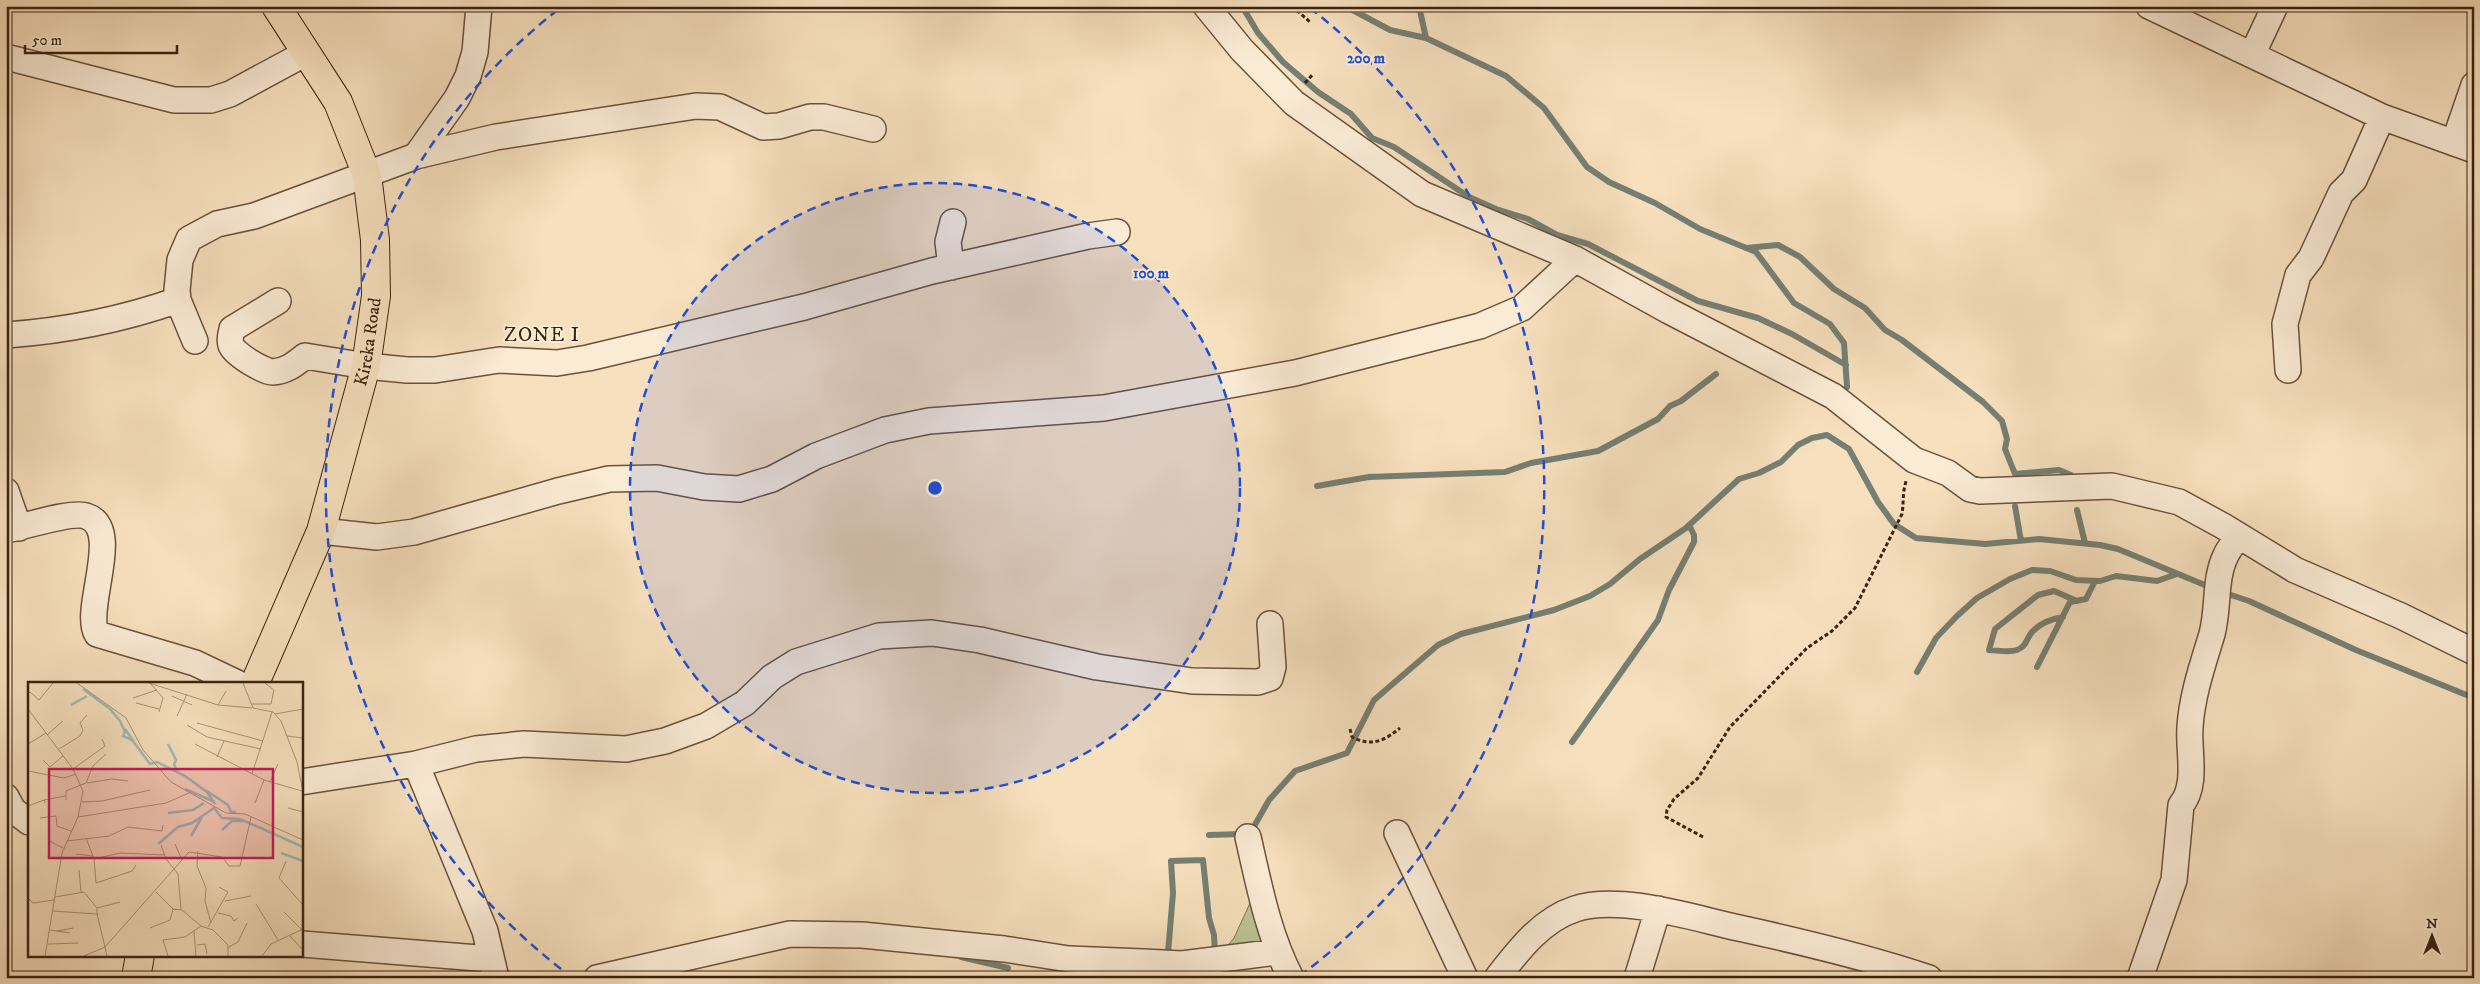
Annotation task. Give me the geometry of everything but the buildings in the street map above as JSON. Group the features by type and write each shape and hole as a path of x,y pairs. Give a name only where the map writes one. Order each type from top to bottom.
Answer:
{"main road":[{"name":"Kireka Road","path":"255,682 321,531 366,366 376,296 376,240 367,175 338,102 276,6"},
{"path":"136,978 140,956"}],"street":[{"path":"416,156 457,98 468,76 475,52 479,6"},
{"path":"1206,6 1242,50 1294,103 1422,194 1575,258 1669,311 1833,396 1917,461 1948,473 1970,489 1980,491 2112,486 2179,502 2295,570 2401,616 2474,652"},
{"path":"2149,6 2382,117 2464,147 2474,85"},
{"path":"2252,55 2275,6"},
{"path":"6,57 174,100 211,100 230,94 306,53"},
{"path":"195,341 178,300 177,290 180,260 189,239 217,224 254,216 416,156 496,137 696,106 720,107 763,127 779,126 810,117 824,117 873,129"},
{"path":"2288,370 2285,324 2298,275 2311,258 2341,193 2354,180 2382,117"},
{"path":"951,267 948,242 953,222"},
{"path":"278,301 232,329 230,337 231,346 244,358 271,372 290,368 305,356 366,366 435,370 499,360 557,363 588,358 804,307 951,267 1088,236 1117,232"},
{"path":"321,531 377,537 414,532 558,491 609,480 657,478 704,487 739,489 772,480 825,452 885,430 928,421 1104,408 1295,373 1480,326 1522,308 1575,258"},
{"path":"6,335 102,320 152,309 178,300"},
{"path":"6,491 12,529 72,516 85,516 96,522 102,542 99,582 93,620 93,628 97,634 195,663 235,682"},
{"path":"2140,978 2174,880 2181,804 2188,797 2190,787 2190,726 2226,555 2239,536"},
{"path":"302,782 416,764 476,749 524,744 626,749 665,741 706,726 737,708 772,677 796,662 879,636 932,633 980,640 1097,667 1182,680 1258,682 1270,678 1273,667 1270,624"},
{"path":"302,944 493,968 485,931 416,764"},
{"path":"6,797 13,810 28,821"},
{"path":"1398,833 1465,978"},
{"path":"1248,837 1263,903 1278,952 1290,978"},
{"path":"1496,978 1522,946 1555,918 1576,909 1599,905 1658,909 1809,944 1929,978"},
{"path":"1637,978 1658,909"},
{"path":"597,978 790,934 862,934 1026,952 1069,960 1195,962 1278,952"}],"path":[{"path":"1292,6 1310,22"},
{"path":"1309,79 1313,74"},
{"path":"1703,836 1666,817 1667,810 1674,799 1698,778 1730,727 1808,648 1832,631 1855,608 1902,514 1903,489 1917,461"},
{"path":"1350,729 1352,738 1362,742 1376,743 1400,728"}],"green space":[{"path":"1255,902 1267,946 1224,950 1234,938 1250,903"}],"waterway":[{"path":"1242,6 1258,33 1283,62 1318,92 1351,114 1372,138 1394,147 1469,197 1496,209 1528,219 1557,235 1588,244 1698,301 1758,318 1792,334 1846,365"},
{"path":"1345,6 1390,30 1426,38 1506,76 1544,108 1587,167 1609,182 1655,203 1700,229 1756,252 1794,303 1830,324 1844,343 1847,387"},
{"path":"1419,6 1426,38"},
{"path":"1746,248 1778,245 1800,257 1834,289 1865,308 1885,330 1902,340 1983,402 2002,421 2007,439 2005,449 2015,474 2059,470 2071,475"},
{"path":"1317,486 1369,477 1505,472 1531,463 1598,451 1658,419 1670,406 1681,401 1716,374"},
{"path":"1209,835 1242,834 1252,830 1269,800 1295,771 1347,753 1374,700 1438,645 1461,634 1554,610 1590,596 1610,584 1640,559 1686,528 1739,479 1759,473 1781,462 1798,445 1812,438 1827,435 1849,449 1878,502 1894,524 1916,538 1985,544 2039,539 2100,545 2118,549 2212,588"},
{"path":"2015,506 2021,541"},
{"path":"2077,510 2085,543"},
{"path":"1572,742 1658,620 1669,590 1694,542 1694,535 1689,525"},
{"path":"1917,672 1936,638 1977,598 2010,579 2032,570 2050,571 2076,580 2100,581 2116,576 2157,581 2177,574"},
{"path":"2037,667 2070,602 2086,599 2095,581"},
{"path":"2063,617 2050,620 2039,626 2032,632 2025,644 2017,650 1989,650 1995,629 2038,595 2054,591 2077,601"},
{"path":"2222,592 2249,601 2356,650 2474,698"},
{"path":"1203,860 1215,954"},
{"path":"1166,959 1173,893 1171,861 1203,860"},
{"path":"961,957 1008,968"},
{"path":"1215,964 1216,978"},
{"path":"1070,976 1082,969"},
{"path":"1173,978 1211,972"},
{"path":"1053,975 1109,978"}],"district":[{"name":"ZONE I","path":"542,335"}]}
